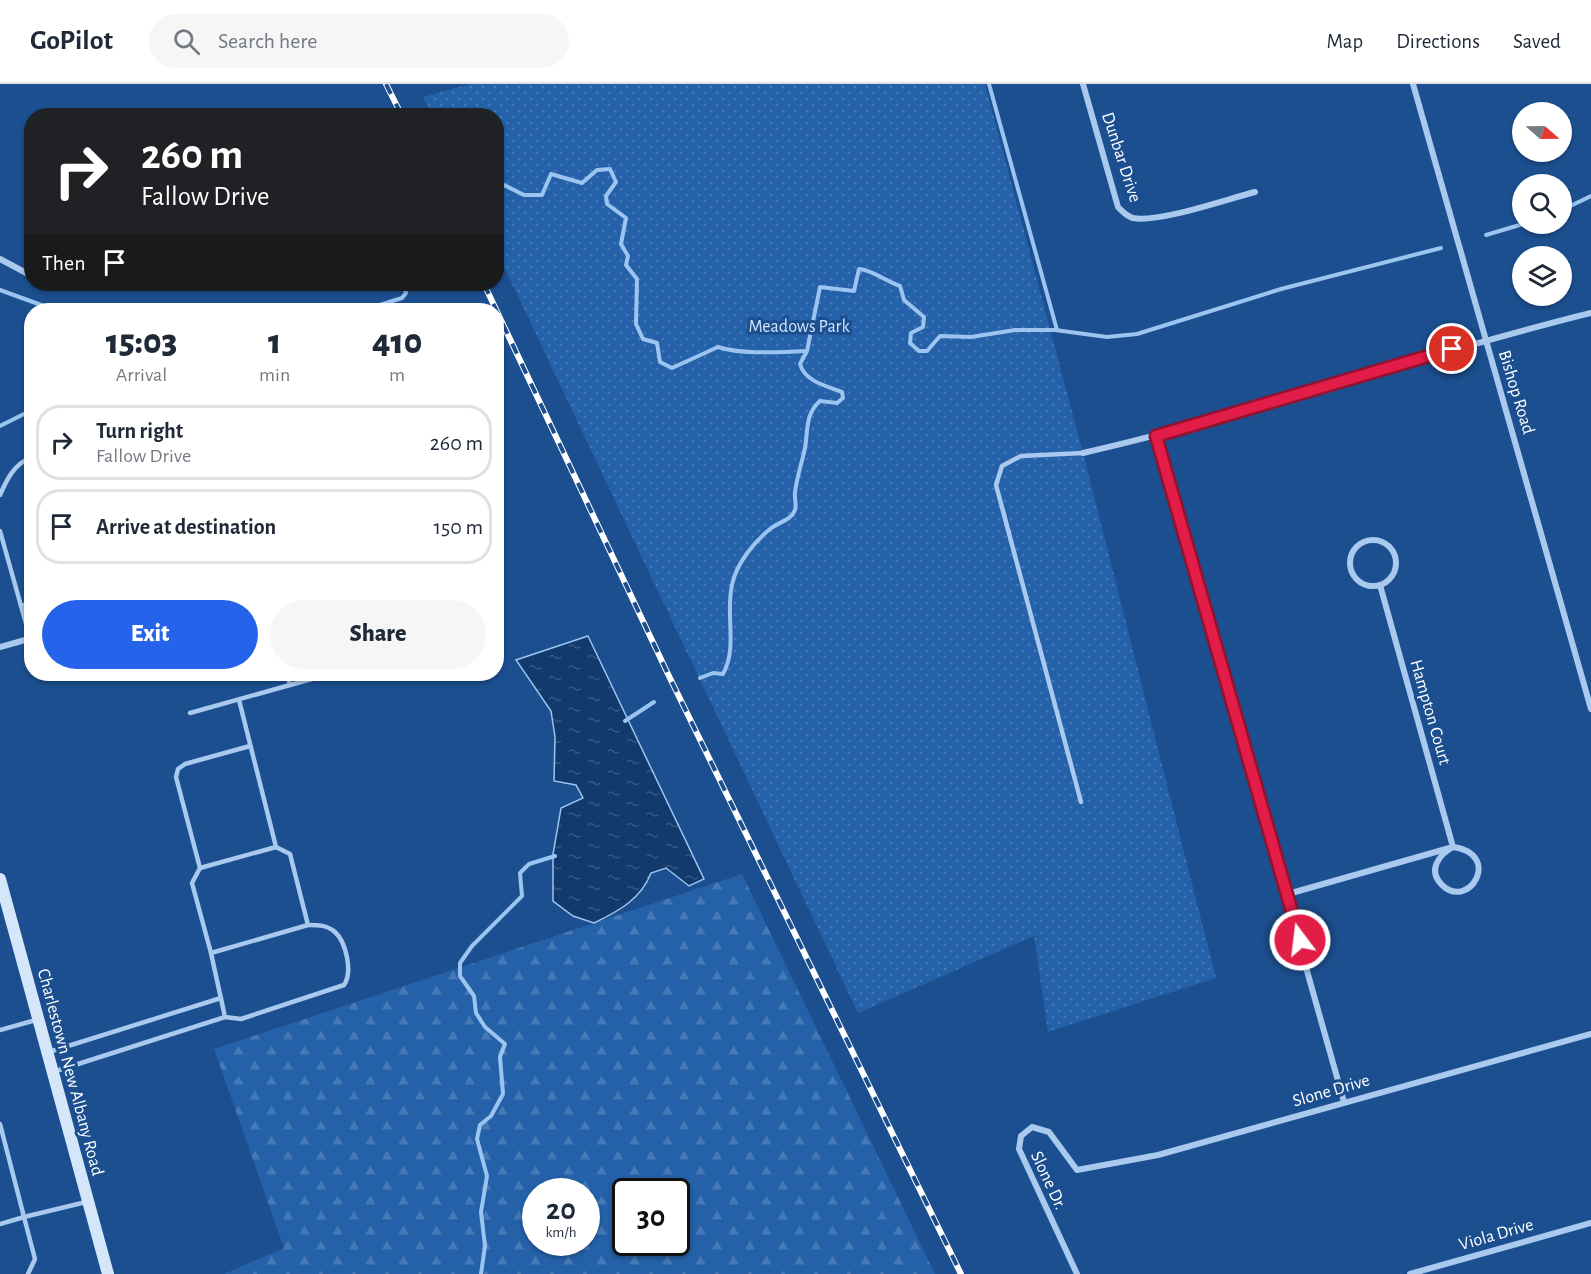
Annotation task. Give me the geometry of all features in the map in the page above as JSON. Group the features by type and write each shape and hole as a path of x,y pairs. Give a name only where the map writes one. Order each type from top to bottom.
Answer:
{"main road":[{"name":"Charlestown New Albany Road","path":"0,879 108,1274"}],"street":[{"name":"Dunbar Drive","path":"1083,84 1118,207 1125,215 1134,218 1153,218 1255,192"},
{"name":"Bishop Road","path":"1413,84 1591,709"},
{"path":"0,259 24,272"},
{"path":"1083,453 1156,436 1486,339 1591,314"},
{"path":"1156,436 1344,1102"},
{"path":"1372,540 1385,544 1394,553 1396,566 1391,578 1380,585 1367,586 1356,579 1350,567 1352,555 1360,544 1372,540"},
{"name":"Hampton Court","path":"1380,585 1453,848"},
{"path":"0,647 24,640"},
{"path":"1287,894 1453,848 1467,849 1477,859 1479,873 1473,885 1461,892 1447,890 1437,880 1435,867 1441,854 1453,848"},
{"name":"Slone Drive","path":"1077,1170 1158,1155 1591,1034"},
{"name":"Slone Dr.","path":"1077,1170 1049,1131 1032,1127 1022,1136 1019,1149 1025,1166 1077,1274"},
{"name":"Viola Drive","path":"1410,1274 1591,1223"}],"lane":[{"path":"1081,802 996,485 1002,466 1021,456 1083,453"},
{"path":"0,495 8,477 24,460"},
{"path":"0,531 24,616"},
{"path":"289,681 290,685"},
{"path":"190,713 305,681"},
{"path":"238,700 276,847"},
{"path":"225,1017 192,883 200,868 176,777 178,769 185,764 250,746"},
{"path":"200,868 276,847 290,854 308,925"},
{"path":"53,1072 225,1017 241,1019 344,985 350,970 339,937 322,925 308,925 211,953"},
{"path":"48,1053 221,998"},
{"path":"0,1030 39,1019"},
{"path":"0,1124 35,1258 28,1274"},
{"path":"0,1224 88,1201"}],"green space":[{"name":"Meadows Park","path":"470,84 985,84 1083,453 1216,978 1048,1032 1034,936 858,1013 504,267 504,108 428,108 423,97"},
{"path":"742,874 935,1274 224,1274 284,1248 214,1049"}],"water":[{"path":"588,636 704,879 689,886 666,868 651,873 635,897 620,909 594,923 573,916 553,901 553,854 561,808 583,798 576,785 554,781 555,737 551,711 516,660"}],"waterway":[{"path":"989,84 1057,330"},
{"path":"504,185 524,195 542,195 551,174 582,183 597,170 610,169 616,182 606,196 607,204 626,218 621,244 628,256 626,265 637,279 636,324 643,339 657,343 660,362 672,368 718,347 750,352 806,351"},
{"path":"1572,205 1591,196"},
{"path":"1486,235 1512,227"},
{"path":"700,678 713,673 723,674 727,664 731,642 730,596 737,569 764,534 791,517 795,510 796,486 812,411 820,401 837,403 843,398 842,392 812,379 800,364 807,351 820,287 854,291 859,269 869,271 900,286 904,300 924,317 923,327 911,333 910,343 919,351 927,351 940,336 971,337 1015,330 1055,330 1107,337 1137,334 1281,289 1441,248"},
{"path":"0,290 36,303"},
{"path":"386,303 402,298 406,291"},
{"path":"0,426 24,414"},
{"path":"625,721 654,702"},
{"path":"481,1274 485,1246 481,1212 487,1176 477,1139 480,1125 491,1116 503,1094 500,1057 505,1044 485,1027 476,1013 474,996 460,976 460,963 472,946 522,896 520,873 529,864 555,856"}],"railway":[{"path":"386,84 398,108"},
{"path":"487,291 493,303"},
{"path":"504,326 667,672 961,1274"}],"route":[{"path":"1300,940 1156,436 1452,349"}]}
